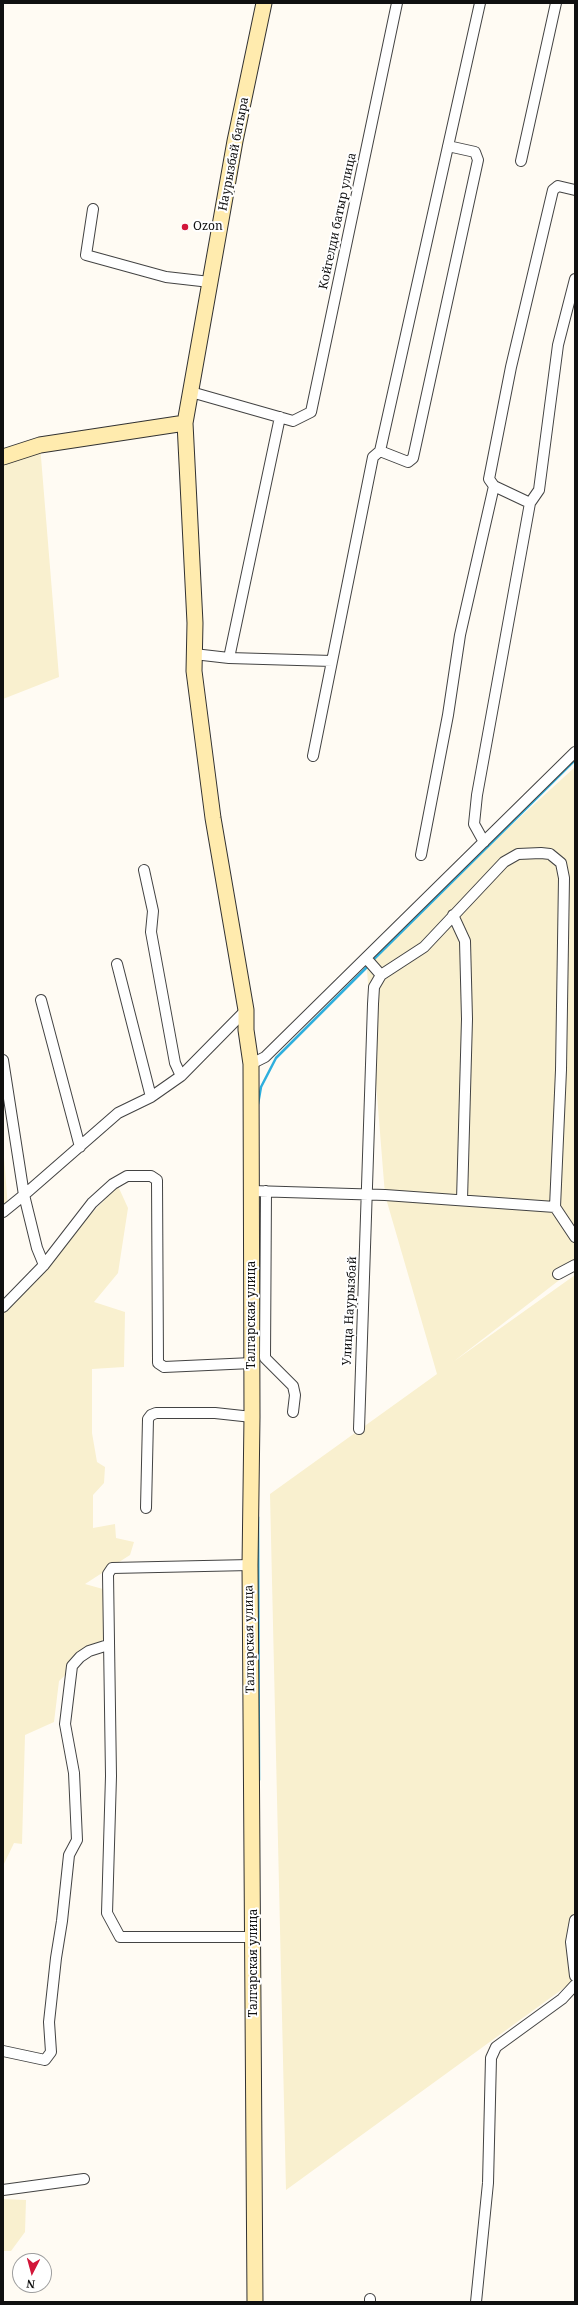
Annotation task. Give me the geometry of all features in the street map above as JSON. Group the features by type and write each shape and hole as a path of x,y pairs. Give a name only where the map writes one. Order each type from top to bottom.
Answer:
{"street":[{"name":"Наурызбай батыра","path":"194,654 195,623 185,423 235,142 264,3"},
{"name":"Койгелди батыр улица","path":"280,417 293,421 311,412 397,3"},
{"path":"313,756 373,457 380,451 480,3"},
{"path":"521,161 556,3"},
{"path":"380,451 408,462 413,458 478,160 475,152 448,146"},
{"path":"530,502 494,486 489,478 511,367 554,190 558,186 575,190"},
{"path":"93,209 86,254 166,277 210,282"},
{"path":"484,842 474,824 477,795 530,502 538,490 558,344 575,278"},
{"path":"191,392 280,417 229,658"},
{"path":"3,457 40,445 185,423"},
{"path":"421,855 447,721 460,635 494,486"},
{"path":"194,654 229,658 332,661"},
{"name":"Талгарская улица","path":"194,654 194,672 213,818 246,1010 246,1030 251,1064 258,1191 252,1363 250,1565 254,1938 255,2302"},
{"path":"251,1064 265,1057 369,961 484,842 575,752"},
{"path":"369,961 381,975 424,947 504,862 518,854 550,854 561,863 564,878 560,1086 555,1207 575,1236"},
{"path":"144,870 153,910 151,932 175,1063 181,1076"},
{"path":"453,915 465,941 467,1019 462,1200"},
{"path":"117,964 151,1097"},
{"name":"Улица Наурызбай","path":"359,1429 374,987 381,975"},
{"path":"41,1000 80,1147"},
{"path":"3,1212 118,1113 151,1097 181,1076 246,1010"},
{"path":"3,1060 24,1195 37,1248 44,1265"},
{"path":"3,1307 44,1265 92,1203 113,1184 127,1176 155,1177 157,1180 158,1363 164,1366 252,1363"},
{"path":"293,1412 295,1395 293,1386 265,1358 258,1191 462,1200 555,1207"},
{"path":"558,1274 575,1265"},
{"path":"146,1508 148,1419 151,1415 156,1413 214,1413 252,1417"},
{"path":"250,1565 112,1568 108,1574 111,1776 107,1914 120,1937 254,1938"},
{"path":"3,2051 45,2060 51,2052 49,2022 56,1958 62,1921 69,1855 77,1840 74,1773 65,1724 72,1666 89,1651 108,1645"},
{"path":"575,1920 571,1942 575,1976"},
{"path":"476,2302 488,2183 492,2058 496,2047 562,1999 575,1986"},
{"path":"3,2190 84,2179"}],"shaded area":[{"path":"40,445 59,677 3,699 3,452"},
{"path":"575,767 575,1268 453,1362 575,1275 575,1980 286,2190 270,1494 437,1374 385,1195 366,958"},
{"path":"3,1144 8,1208 3,1210"},
{"path":"118,1186 128,1208 118,1273 94,1302 125,1312 124,1367 92,1369 92,1433 97,1462 105,1467 104,1483 93,1495 93,1528 115,1524 116,1538 134,1542 130,1555 85,1584 110,1591 103,1640 59,1681 54,1722 25,1735 22,1844 14,1843 3,1866 3,1305"},
{"path":"3,2199 26,2200 25,2232 11,2251 3,2251"}],"waterway":[{"path":"372,961 575,760"},
{"path":"258,1104 261,1087 276,1058 369,965"},
{"path":"258,1517 259,1780"}],"place":[{"name":"Ozon","path":"185,227"}]}
